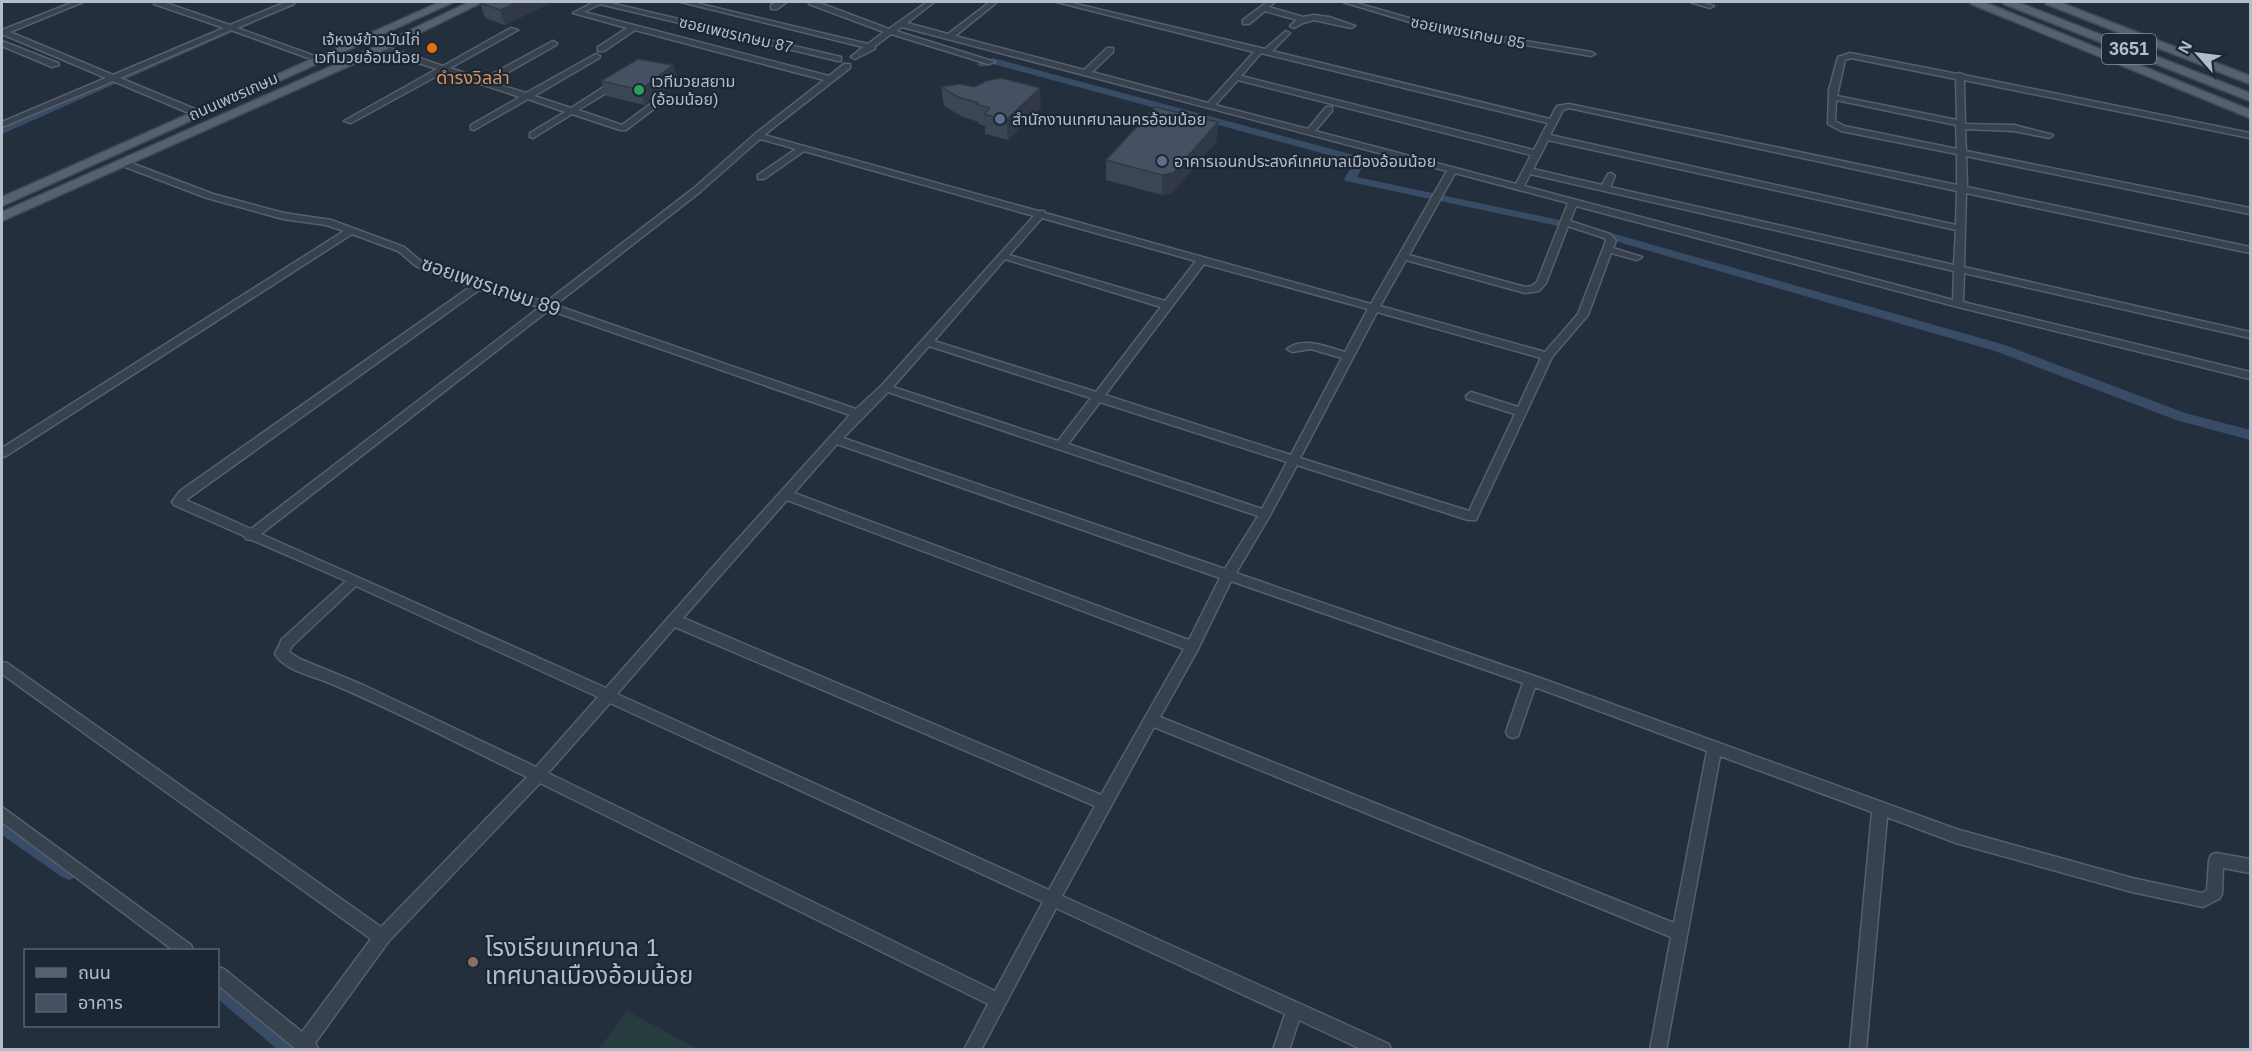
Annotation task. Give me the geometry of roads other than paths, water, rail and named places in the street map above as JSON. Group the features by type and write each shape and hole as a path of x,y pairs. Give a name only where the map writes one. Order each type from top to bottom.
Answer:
{"main road":[{"name":"ถนนเพชรเกษม","path":"2,202 448,2"},
{"name":"ถนนเพชรเกษม","path":"2,217 381,48 477,2"},
{"path":"1975,2 2250,114"},
{"path":"1993,2 2250,107"},
{"name":"3651","path":"2008,2 2250,97"},
{"name":"3651","path":"2030,2 2250,87"},
{"path":"2052,2 2250,80"},
{"path":"2067,2 2250,73"},
{"path":"420,15 438,20"}],"street":[{"path":"4,32 79,2"},
{"path":"157,2 322,60"},
{"path":"2,125 115,79 291,2"},
{"path":"599,2 577,14 831,79"},
{"name":"ซอยเพชรเกษม 87","path":"599,2 843,62"},
{"path":"685,2 872,47"},
{"path":"774,7 783,2"},
{"path":"812,2 891,32 991,62"},
{"path":"250,536 545,305 697,190 758,136 831,79 846,56 855,57 872,47 932,2"},
{"path":"949,37 994,2"},
{"path":"1061,2 1553,122"},
{"path":"1099,10 1109,2"},
{"path":"1246,22 1270,2"},
{"name":"ซอยเพชรเกษม 85","path":"1347,2 1382,10 1420,25 1591,54"},
{"path":"1694,2 1710,6"},
{"path":"1263,8 1301,19 1316,17 1351,26"},
{"path":"1294,26 1301,19"},
{"path":"901,24 1958,304 2250,376"},
{"path":"474,128 599,53 633,28"},
{"path":"348,121 514,30"},
{"path":"4,32 200,114"},
{"path":"1209,106 1264,51 1286,33"},
{"path":"2,44 55,65"},
{"path":"484,82 553,44"},
{"path":"381,48 623,128 655,105"},
{"path":"1085,74 1110,50"},
{"path":"2250,135 1960,75 1845,56 1841,59 1832,97 1831,122 1834,125 1960,153 2250,211"},
{"path":"533,135 630,75"},
{"path":"1958,304 1962,188 1959,124 1960,75"},
{"path":"1236,78 1537,154"},
{"path":"1832,97 1959,124 2014,128 2049,135"},
{"path":"1519,187 1560,108 1569,106 2250,250"},
{"path":"1309,133 1329,109"},
{"path":"758,136 1041,213 1372,309 1547,356"},
{"path":"1546,137 1959,228"},
{"path":"761,177 803,148"},
{"name":"ซอยเพชรเกษม 89","path":"123,163 210,196 284,216 328,222 401,249 419,264 477,285 545,305 858,414"},
{"path":"972,1050 996,1000 1192,647 1228,575 1265,514 1372,309 1452,170"},
{"path":"1528,171 2250,335"},
{"path":"1605,188 1611,176"},
{"path":"1403,256 1525,290 1535,289 1541,283 1573,201"},
{"path":"219,976 307,1047 382,937 538,775 785,494 858,414 886,388 1041,213"},
{"path":"927,342 1472,517 1547,356 1582,315 1611,241 1607,236 1565,222"},
{"path":"2,453 351,230"},
{"path":"1608,249 1637,257"},
{"path":"1004,256 1167,305"},
{"path":"1060,447 1202,260"},
{"path":"477,285 184,494 178,502 250,536 355,580 1383,1050"},
{"path":"1292,349 1311,346 1347,356"},
{"path":"886,388 1265,514"},
{"path":"1471,396 1521,412"},
{"path":"835,440 1530,681 1956,836 2132,885 2203,900 2214,894 2216,860 2250,866"},
{"path":"785,494 1192,647"},
{"path":"355,580 287,643 282,654 295,663 358,688 538,775 996,1000"},
{"path":"673,620 1104,803"},
{"path":"2,667 382,937"},
{"path":"1513,732 1530,681"},
{"path":"1150,719 1680,933"},
{"path":"1659,1050 1715,747"},
{"path":"1858,1050 1880,809"},
{"path":"2,814 182,949"},
{"path":"1281,1050 1295,1009"}],"waterway":[{"path":"2,131 248,23"},
{"path":"981,64 993,61 1361,160 1350,179 1579,227 2000,348 2181,417 2250,435"},
{"path":"2,825 69,871"},
{"path":"219,987 295,1050"}],"place":[{"name":"เจ้หงษ์ข้าวมันไก่ เวทีมวยอ้อมน้อย","path":"432,48"},
{"name":"เวทีมวยสยาม (อ้อมน้อย)","path":"639,90"},
{"name":"สำนักงานเทศบาลนครอ้อมน้อย","path":"1000,119"},
{"name":"อาคารเอนกประสงค์เทศบาลเมืองอ้อมน้อย","path":"1162,161"},
{"name":"โรงเรียนเทศบาล 1 เทศบาลเมืองอ้อมน้อย","path":"473,962"}],"district":[{"name":"ดำรงวิลล่า","path":"473,78"}]}
